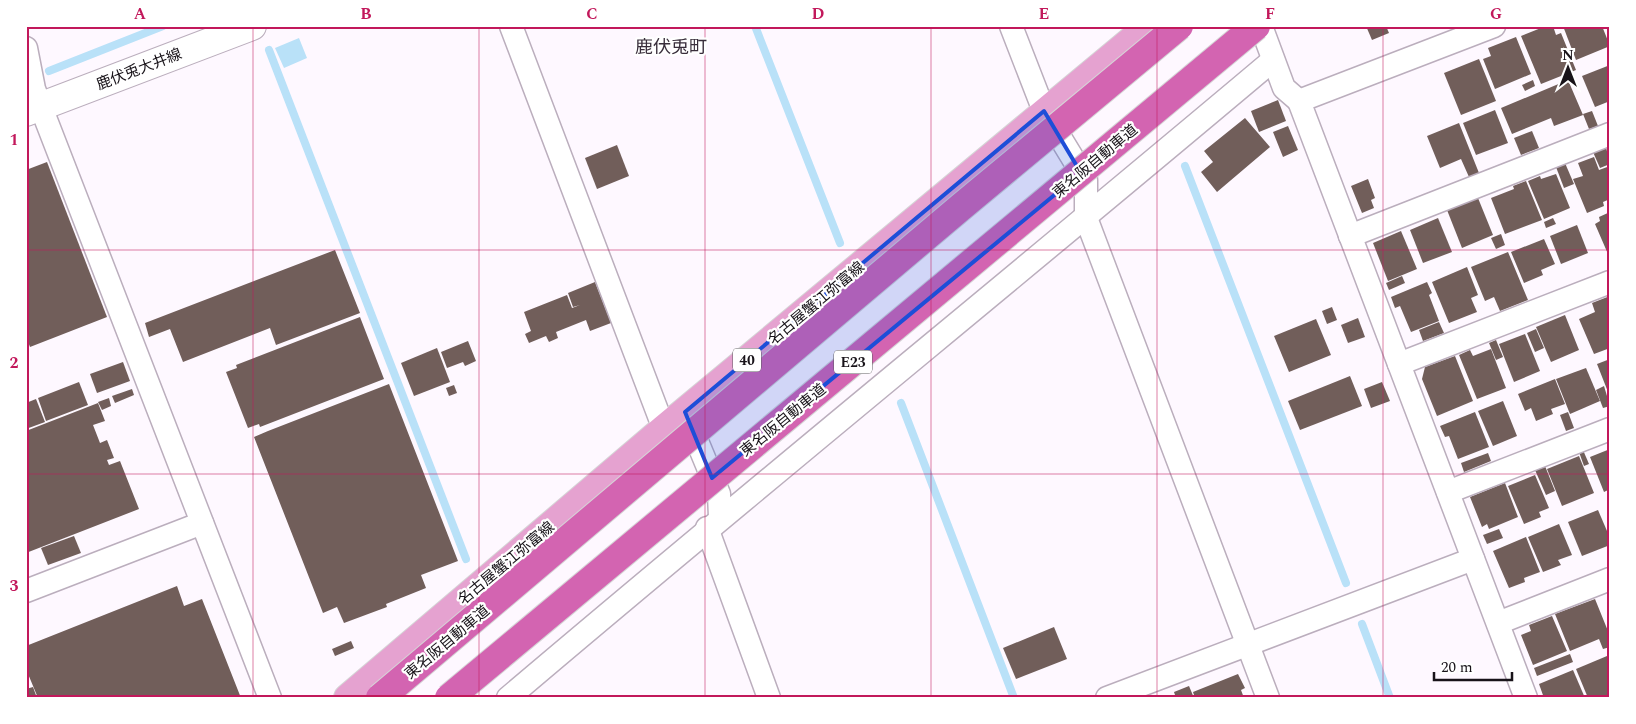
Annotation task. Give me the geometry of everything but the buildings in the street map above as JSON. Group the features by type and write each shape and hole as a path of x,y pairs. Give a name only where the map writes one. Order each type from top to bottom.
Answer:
{"highway":[{"name":"東名阪自動車道","path":"380,698 961,207 1179,26"},
{"name":"東名阪自動車道","path":"449,698 1256,26"}],"main road":[{"name":"鹿伏兎大井線","path":"34,109 252,26"},
{"name":"名古屋蟹江弥富線","path":"348,698 664,429 1149,26"}],"street":[{"path":"512,26 664,429"},
{"path":"1011,26 1044,112 1086,180 1086,218 1268,698"},
{"path":"1261,26 1284,88 1299,101 1526,698"},
{"path":"1299,101 1494,26"},
{"path":"26,48 34,89 34,109 202,523 270,698"},
{"path":"508,698 714,523 1086,218 1273,60"},
{"path":"1350,236 1610,134"},
{"path":"1399,364 1610,282"},
{"path":"685,412 719,494 714,523 769,698"},
{"path":"1448,492 1610,429"},
{"path":"26,591 202,523"},
{"path":"1107,698 1247,643 1473,559"},
{"path":"1498,623 1610,579"}],"highlighted area":[{"path":"1044,111 1081,173 712,478 685,412"}],"water":[{"path":"299,38 307,58 284,68 275,48"}],"waterway":[{"path":"49,71 163,26"},
{"path":"755,26 840,243"},
{"path":"269,50 466,559"},
{"path":"1185,166 1346,583"},
{"path":"901,403 1014,698"},
{"path":"1362,624 1390,698"}],"district":[{"name":"鹿伏兎町","path":"671,47"}]}
